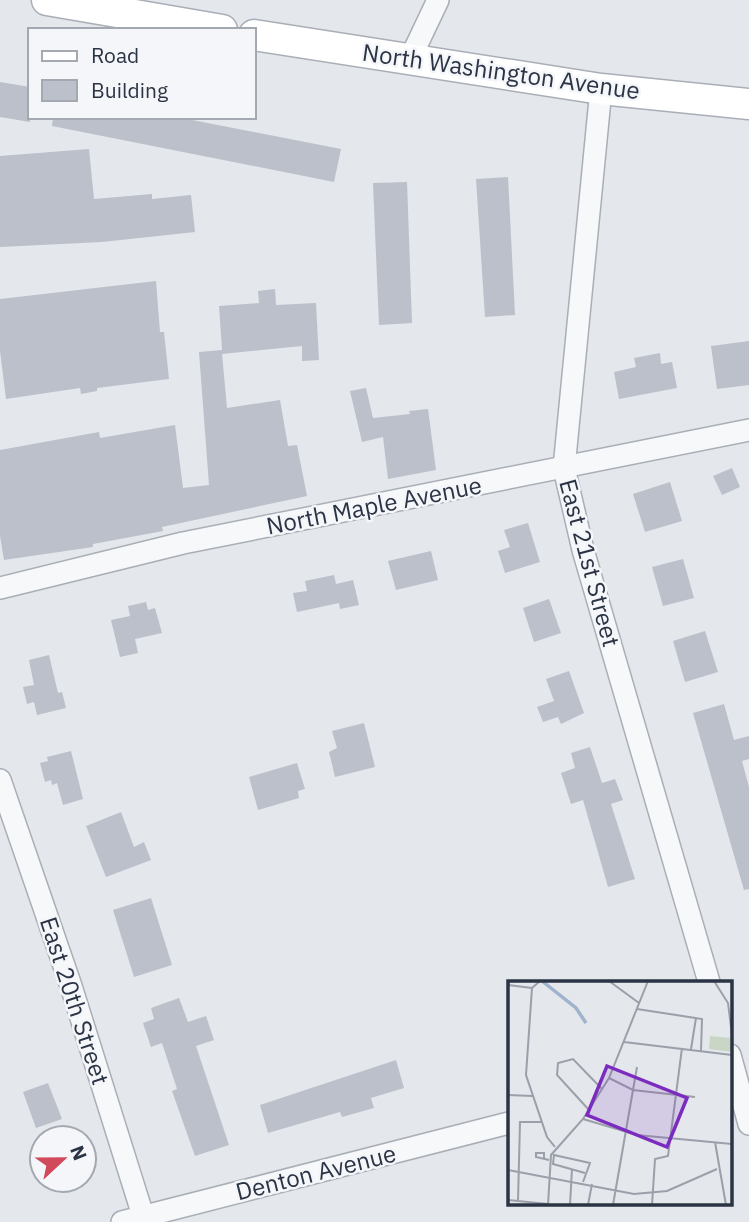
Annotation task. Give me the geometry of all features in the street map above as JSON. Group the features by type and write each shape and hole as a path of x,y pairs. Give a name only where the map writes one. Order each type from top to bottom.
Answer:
{"main road":[{"path":"47,0 78,3 211,28"},
{"name":"North Washington Avenue","path":"256,35 601,89 749,104"}],"street":[{"path":"410,59 438,0"},
{"name":"East 21st Street","path":"601,89 564,468 583,550 709,981"},
{"name":"North Maple Avenue","path":"0,588 183,543 749,430"},
{"name":"East 20th Street","path":"0,780 71,986 145,1219"},
{"path":"735,1063 749,1124"},
{"name":"Denton Avenue","path":"122,1222 145,1219 508,1124"}],"building":[{"path":"0,82 28,87 30,122 0,117"},
{"path":"53,119 187,119 341,149 334,182 52,126"},
{"path":"89,149 94,199 152,194 152,199 191,195 195,232 102,242 0,247 0,156"},
{"path":"508,177 515,315 485,317 476,179"},
{"path":"407,182 412,323 379,325 373,183"},
{"path":"156,281 160,332 164,332 169,379 97,388 97,391 81,394 80,388 6,399 0,351 0,299"},
{"path":"275,289 276,305 316,303 319,360 302,361 302,346 222,354 227,408 280,400 288,446 297,445 307,496 162,527 163,531 93,544 93,547 4,560 0,536 0,450 99,432 100,438 175,425 183,488 209,485 199,352 222,350 219,306 259,303 258,291"},
{"path":"749,341 749,385 717,389 711,346"},
{"path":"660,353 661,364 672,362 677,388 619,399 614,372 636,367 634,358"},
{"path":"366,388 373,418 428,409 436,470 388,479 383,437 362,442 350,391"},
{"path":"732,468 740,487 722,495 713,476"},
{"path":"670,482 682,521 645,532 633,494"},
{"path":"528,523 540,562 505,573 498,551 510,547 504,530"},
{"path":"431,551 438,580 396,590 388,561"},
{"path":"683,559 694,598 663,606 652,567"},
{"path":"334,575 336,584 353,580 359,605 340,609 339,603 297,612 293,593 307,591 305,581"},
{"path":"549,599 561,633 534,642 523,608"},
{"path":"146,602 148,610 155,608 162,633 135,639 138,653 120,657 111,620 130,616 128,606"},
{"path":"705,631 718,672 685,682 673,641"},
{"path":"49,655 58,693 62,692 66,708 37,715 34,702 27,704 23,687 34,685 29,660"},
{"path":"569,671 584,713 561,724 558,717 543,722 537,707 554,701 546,679"},
{"path":"724,704 734,740 749,736 749,759 742,761 749,787 749,889 744,890 693,713"},
{"path":"364,723 375,767 335,777 329,752 337,748 332,731"},
{"path":"590,747 602,783 615,779 623,800 611,804 635,879 608,887 583,800 571,804 561,773 575,768 571,753"},
{"path":"71,751 83,799 63,805 57,783 52,785 51,780 45,782 40,763 48,761 47,757"},
{"path":"297,763 305,789 298,791 299,798 258,810 249,777"},
{"path":"121,812 134,847 144,842 151,860 106,877 86,826"},
{"path":"151,898 172,965 134,977 113,910"},
{"path":"179,998 188,1022 206,1016 214,1040 196,1046 229,1145 195,1156 172,1091 177,1089 162,1043 151,1047 143,1023 154,1019 151,1008"},
{"path":"396,1060 404,1088 371,1098 374,1108 342,1117 340,1112 268,1133 260,1105"},
{"path":"48,1083 62,1119 48,1124 35,1124 23,1092"}]}
